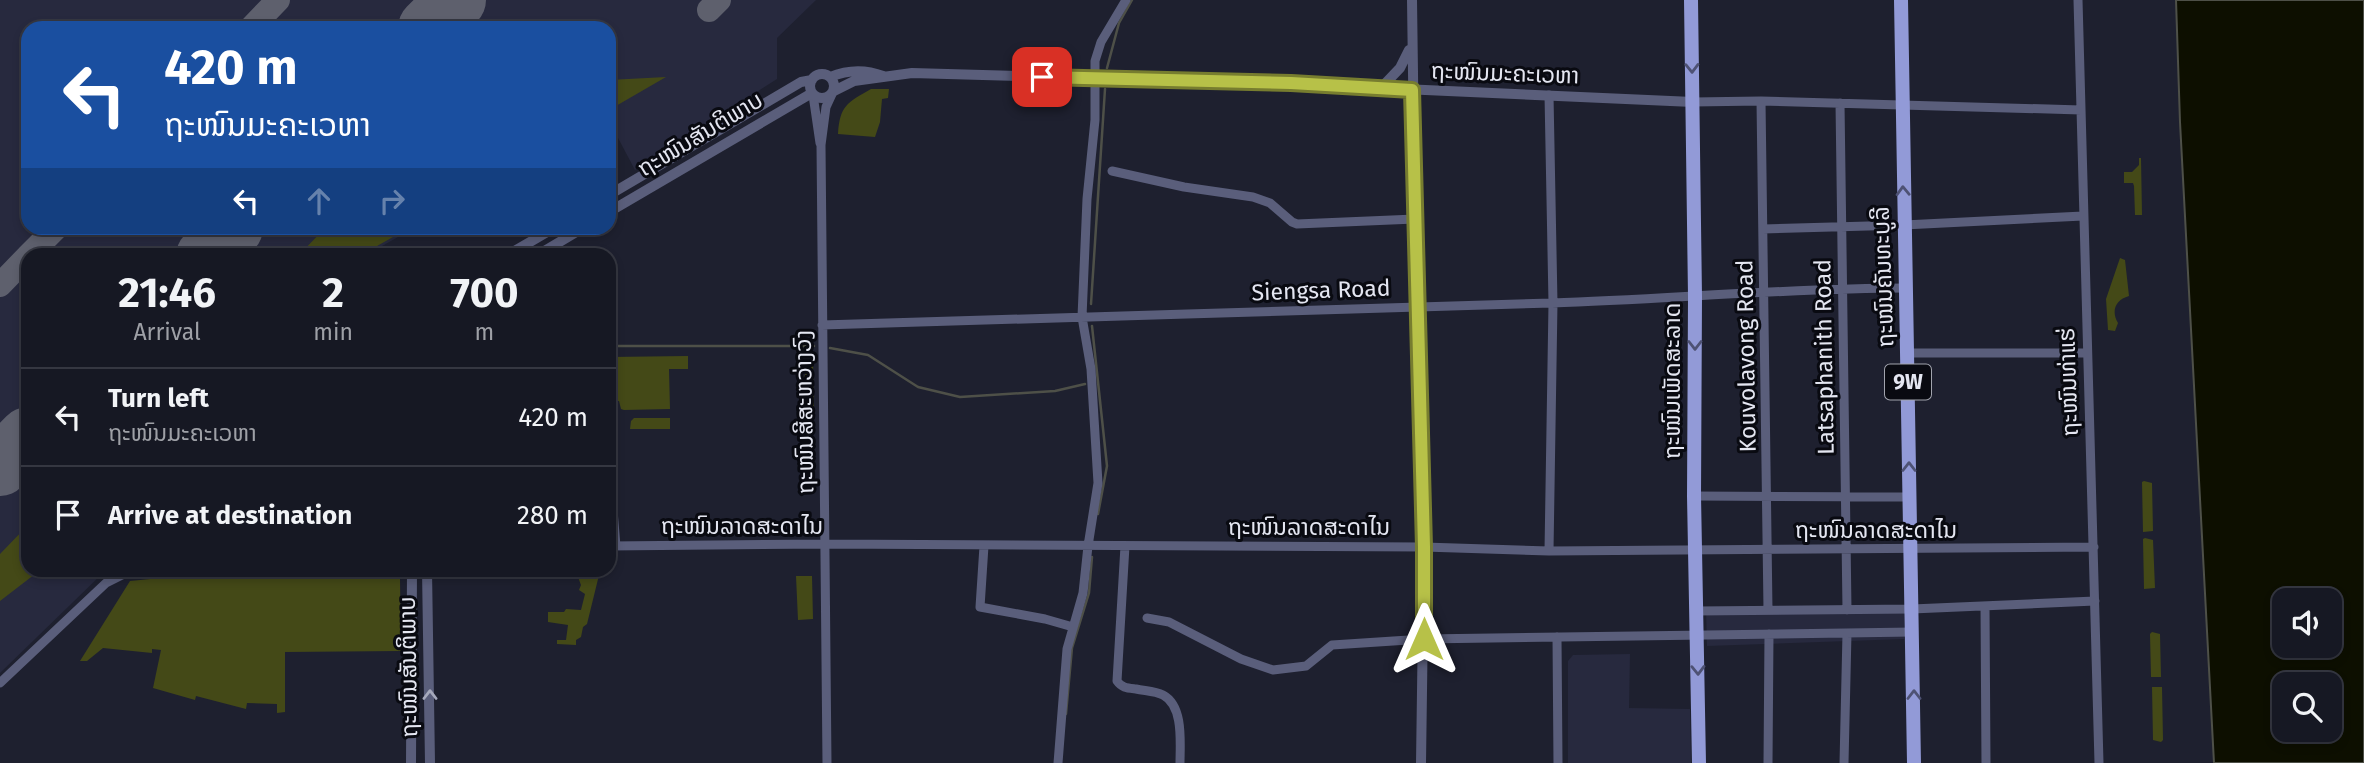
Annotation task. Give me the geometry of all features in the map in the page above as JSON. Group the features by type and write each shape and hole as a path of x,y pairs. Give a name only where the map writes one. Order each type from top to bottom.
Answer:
{"main road":[{"name":"ຖະໜົນເພັດສະລາດ","path":"1691,0 1695,297 1694,496 1699,763"},
{"name":"ຖະໜົນຄັນທະບູລີ","path":"1900,0 1914,763"}],"street":[{"path":"1058,763 1067,649 1083,593 1098,483 1091,369 1082,317 1087,199 1095,120 1094,61 1101,42 1126,0"},
{"path":"1412,0 1424,547 1421,763"},
{"name":"ຖະໜົນທ່າແຮ່","path":"2078,0 2099,763"},
{"path":"1380,89 1400,68 1412,40"},
{"path":"821,145 817,133 812,80 818,75 830,77 849,71 875,73 886,77"},
{"name":"ຖະໜົນມະຄະເວຫາ","path":"886,77 912,73 1291,83 1693,102 1760,101 2081,110"},
{"path":"821,145 826,107 833,92 834,83 830,77"},
{"path":"813,94 825,98 854,81 886,77"},
{"name":"ຖະໜົນສັນຕິພາບ","path":"616,191 801,82 812,80"},
{"name":"ຖະໜົນສັນຕິພາບ","path":"616,208 813,94"},
{"path":"1549,95 1553,303 1549,551"},
{"name":"Kouvolavong Road","path":"1760,101 1768,610"},
{"name":"Latsaphanith Road","path":"1840,103 1847,610"},
{"name":"ຖະໜົນສີສະຫວ່າງວົງ","path":"821,145 827,763"},
{"path":"1112,171 1184,187 1253,197 1270,203 1297,224 1415,219"},
{"path":"1763,229 2082,216"},
{"path":"520,248 542,235"},
{"path":"549,248 571,235"},
{"name":"Siengsa Road","path":"822,325 1553,303 1765,291 1906,288"},
{"path":"1908,353 2086,353"},
{"path":"1694,496 1909,497"},
{"name":"ຖະໜົນລາດສະດາໄນ","path":"616,546 824,544 1424,547 1549,551 2094,547"},
{"path":"984,546 980,607 1073,627"},
{"path":"1125,546 1117,681 1123,687 1160,693 1170,699 1176,709 1181,763"},
{"path":"0,683 106,583 118,577"},
{"name":"ຖະໜົນສັນຕິພາບ","path":"411,763 412,577"},
{"name":"ຖະໜົນສັນຕິພາບ","path":"427,577 430,763"},
{"path":"1696,611 1847,610 2095,601"},
{"path":"1985,606 1986,763"},
{"path":"1147,618 1169,622 1241,659 1273,670 1306,666 1332,645 1424,639 1913,632"},
{"path":"1844,763 1847,633"},
{"path":"1768,763 1769,634"},
{"path":"1557,637 1558,763"}],"shaded area":[{"path":"0,0 816,0 777,38 777,79 635,170 616,134 616,21 21,21 21,235 402,235 378,248 21,248 21,577 99,577 0,673"},
{"path":"2176,0 2364,0 2364,763 2214,763"},
{"path":"1904,605 1904,639 1707,646 1706,609"},
{"path":"1630,654 1629,708 1690,709 1691,763 1568,763 1568,661 1573,655"}],"green space":[{"path":"666,77 616,106 616,80"},
{"path":"871,89 889,89 888,98 882,99 880,122 875,137 838,134 846,106"},
{"path":"2139,158 2142,215 2135,215 2134,186 2133,183 2124,183 2124,172 2132,172 2139,165"},
{"path":"318,235 397,235 373,248 306,248"},
{"path":"2120,258 2125,260 2129,296 2120,300 2116,306 2118,323 2115,331 2108,330 2106,299"},
{"path":"688,356 688,369 669,369 670,409 621,409 619,401 616,401 616,357"},
{"path":"813,365 814,413 806,409 799,398 801,384"},
{"path":"634,418 670,418 670,429 630,429"},
{"path":"2142,482 2152,483 2153,531 2143,532"},
{"path":"21,532 21,577 31,577 0,601 0,554"},
{"path":"2143,539 2153,540 2155,588 2144,589"},
{"path":"796,576 812,576 813,619 798,620"},
{"path":"170,577 400,579 401,651 285,652 285,712 277,713 277,704 247,703 246,709 196,696 195,700 153,688 161,650 152,649 152,653 103,648 87,661 80,661 130,581"},
{"path":"578,577 599,577 587,624 583,627 581,637 576,640 576,645 557,644 557,640 566,640 568,625 548,622 548,612 581,610 585,594 579,590 581,585"},
{"path":"2152,632 2160,634 2161,677 2151,677"},
{"path":"2152,687 2162,687 2161,742 2153,740"}],"waterway":[{"path":"1107,68 1119,23 1132,0"},
{"path":"1091,304 1105,89"},
{"path":"1092,326 1107,466 1098,514"},
{"path":"616,346 814,346"},
{"path":"830,348 868,355 918,387 960,397 1055,391 1085,384"},
{"path":"1066,714 1072,648 1089,593 1092,557"}],"taxiway":[{"path":"258,21 278,0"},
{"path":"709,10 719,0"},
{"path":"36,248 49,235"},
{"path":"0,285 21,263"}],"runway":[{"path":"435,21 456,0"},
{"path":"214,248 226,235"},
{"path":"0,466 21,444"}],"route":[{"path":"1042,77 1291,83 1412,90 1424,639"}]}
